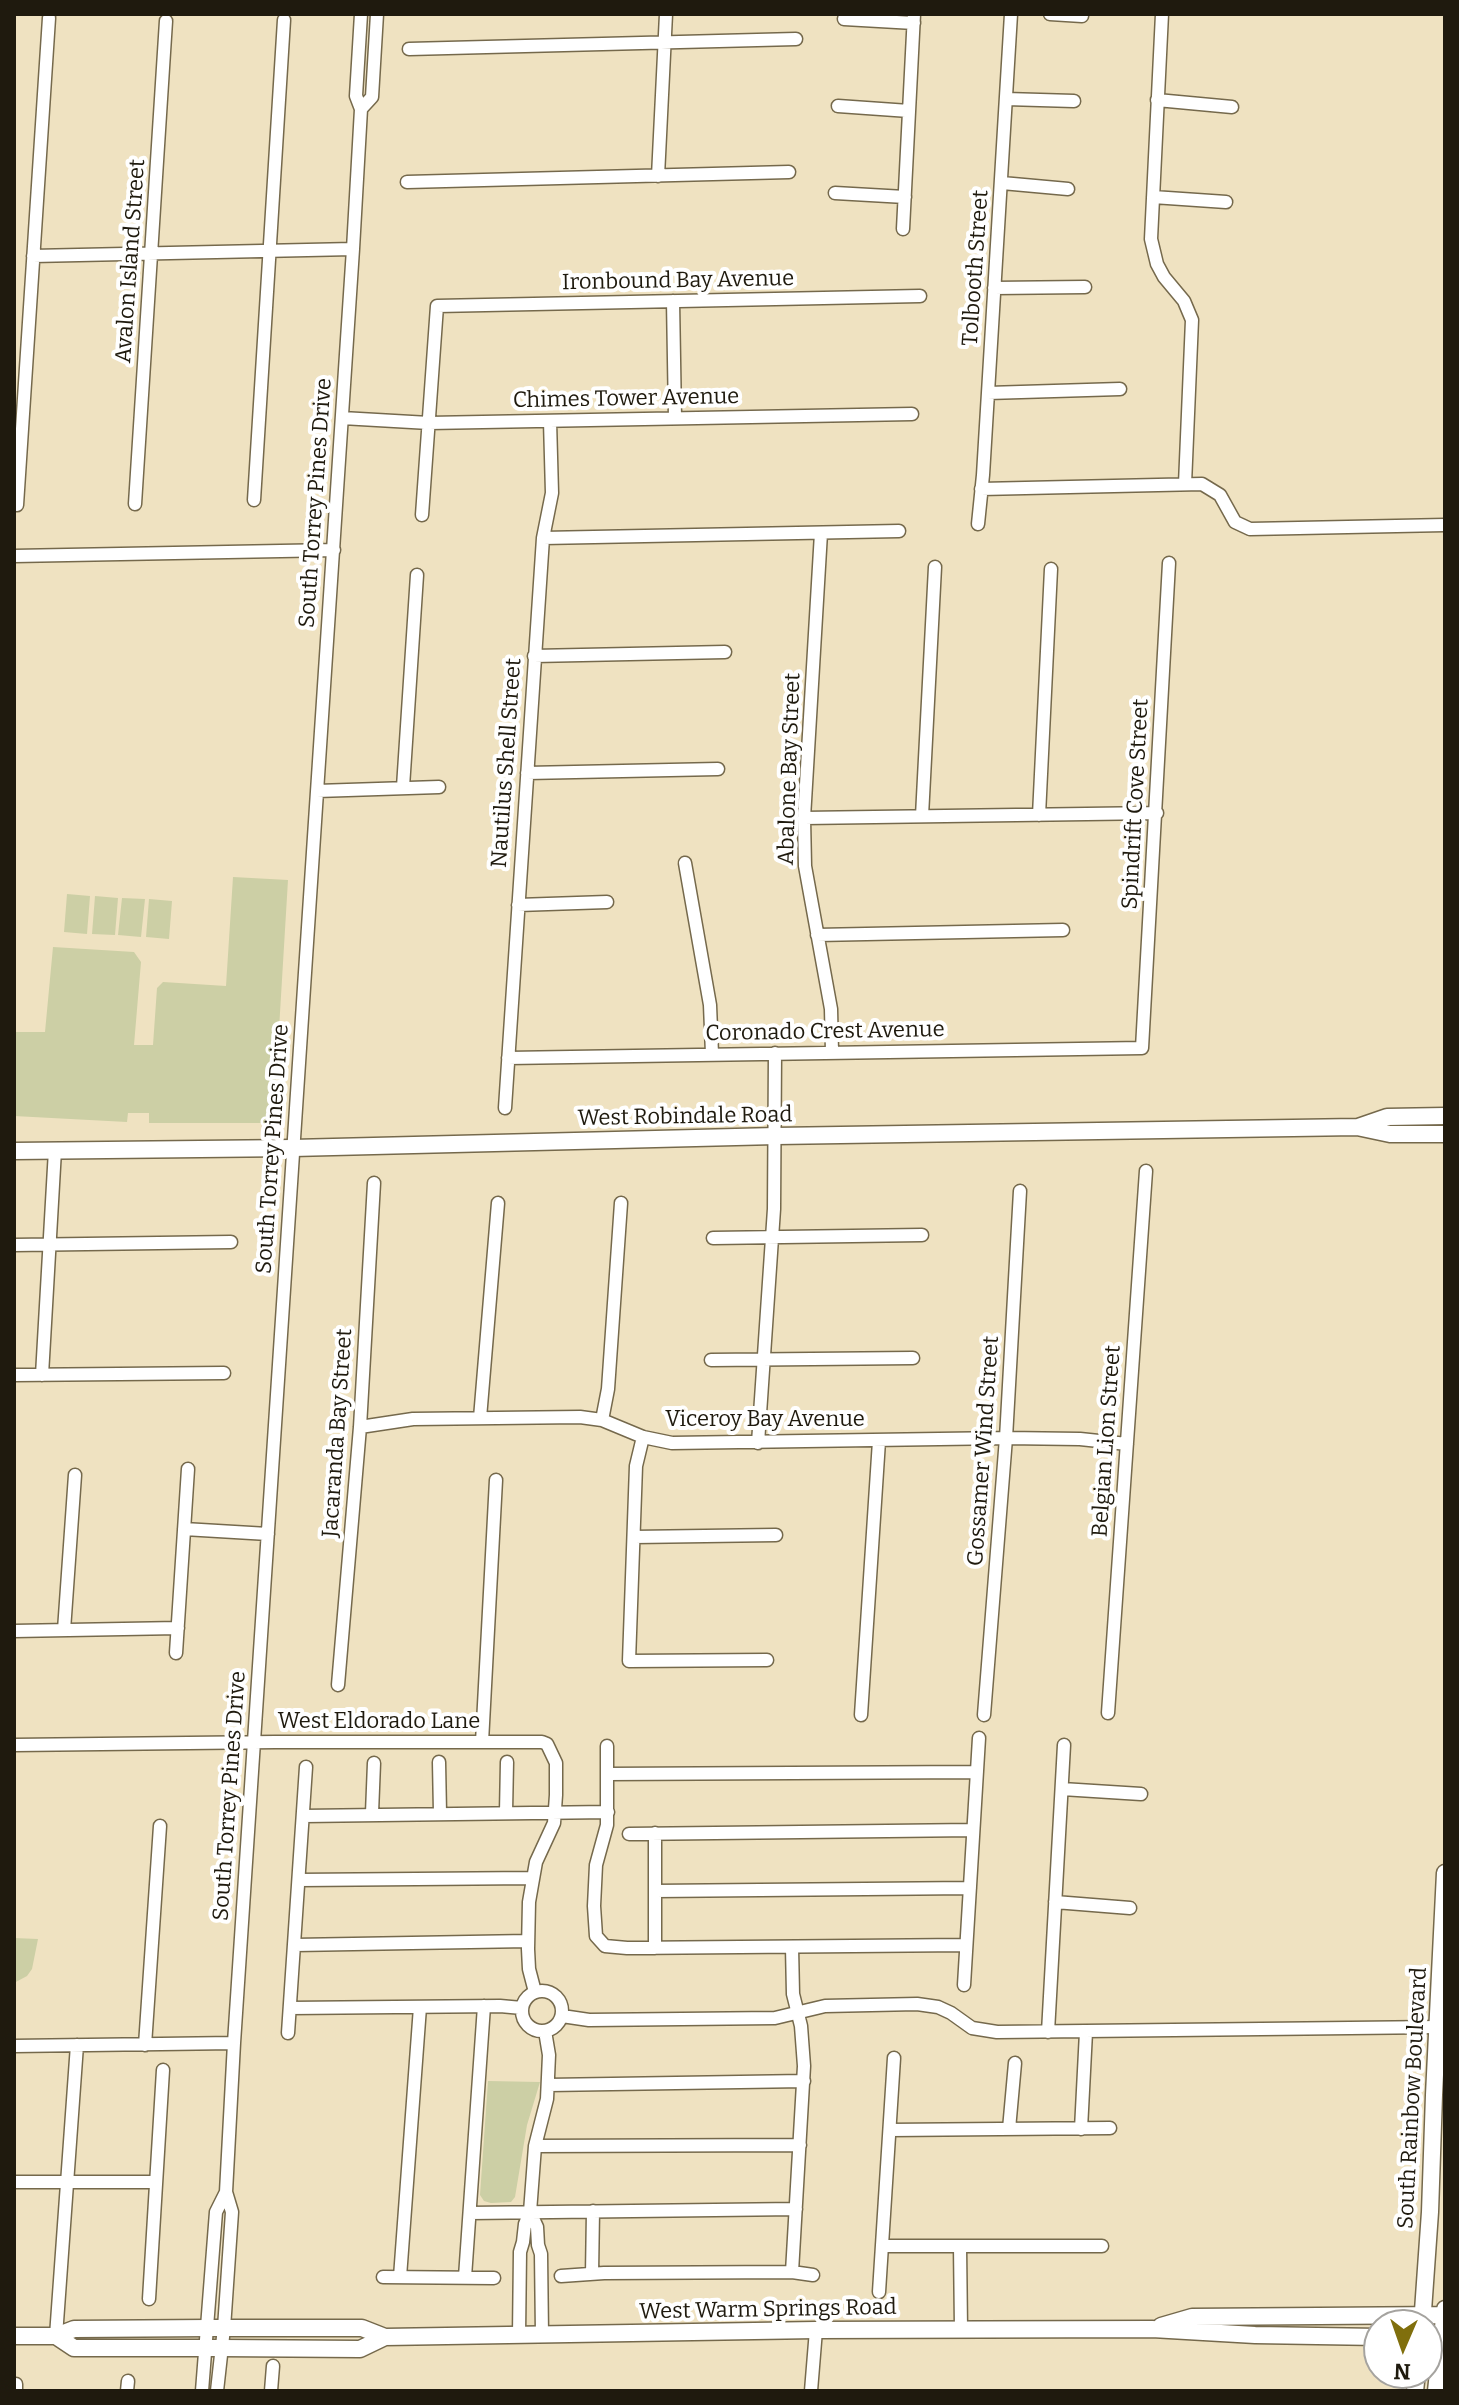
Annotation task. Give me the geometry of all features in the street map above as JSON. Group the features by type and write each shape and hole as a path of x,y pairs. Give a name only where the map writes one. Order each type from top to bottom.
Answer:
{"main road":[{"name":"West Robindale Road","path":"1357,1127 1387,1117 1445,1116"},
{"name":"West Robindale Road","path":"14,1151 1357,1127 1390,1134 1445,1134"},
{"path":"1390,1134 1445,1146"},
{"name":"South Rainbow Boulevard","path":"1423,2309 1441,2031 1445,1873"},
{"path":"1189,2332 1205,2328 1257,2328 1262,2327 1270,2316"},
{"name":"West Warm Springs Road","path":"1152,2329 1192,2317 1363,2318"},
{"name":"West Warm Springs Road","path":"14,2336 56,2336 74,2329 362,2328 385,2337 961,2329 1152,2329 1363,2337"},
{"name":"West Warm Springs Road","path":"56,2336 74,2348 360,2349 385,2337"}],"street":[{"name":"South Torrey Pines Drive","path":"202,2391 213,2348 232,2212 226,2192 234,2043 353,249 361,109 356,96 361,14"},
{"name":"South Torrey Pines Drive","path":"361,109 372,97 377,14"},
{"path":"658,176 666,14"},
{"name":"Tolbooth Street","path":"978,524 1011,14"},
{"path":"1050,14 1082,16"},
{"path":"1162,14 1152,249 1157,264 1186,305 1192,320 1185,484"},
{"path":"17,505 49,18"},
{"path":"844,19 914,19 903,229"},
{"path":"254,500 284,20"},
{"name":"Avalon Island Street","path":"135,504 166,21"},
{"path":"409,49 796,39"},
{"path":"1006,99 1074,101"},
{"path":"1157,100 1232,107"},
{"path":"838,106 909,111"},
{"path":"407,182 789,172"},
{"path":"1002,183 1068,189"},
{"path":"835,193 905,197"},
{"path":"1153,197 1226,202"},
{"path":"33,256 353,249"},
{"path":"994,288 1085,287"},
{"name":"Ironbound Bay Avenue","path":"429,423 437,306 920,296"},
{"path":"673,301 675,418"},
{"path":"988,393 1120,389"},
{"name":"Chimes Tower Avenue","path":"342,418 429,423 912,414"},
{"name":"Nautilus Shell Street","path":"505,1108 543,538 552,493 550,421"},
{"path":"422,515 429,423"},
{"path":"981,489 1202,484 1220,495 1235,522 1250,529 1445,525"},
{"path":"543,538 899,531"},
{"name":"Abalone Bay Street","path":"821,533 804,818 805,866 831,1009 832,1052"},
{"path":"14,556 334,550"},
{"name":"Spindrift Cove Street","path":"1142,1048 1169,563"},
{"path":"922,816 935,567"},
{"path":"1039,815 1051,569"},
{"path":"403,787 417,575"},
{"path":"534,656 725,652"},
{"path":"527,773 718,769"},
{"path":"317,791 439,787"},
{"path":"804,818 1157,813"},
{"path":"685,863 710,1005 712,1054"},
{"path":"518,905 607,902"},
{"path":"817,935 1063,930"},
{"name":"Coronado Crest Avenue","path":"508,1058 1142,1048"},
{"path":"758,1443 776,1136 775,1053"},
{"path":"42,1375 55,1150"},
{"name":"Belgian Lion Street","path":"1108,1713 1146,1171"},
{"name":"Jacaranda Bay Street","path":"338,1685 360,1427 374,1183"},
{"name":"Gossamer Wind Street","path":"984,1715 1006,1438 1020,1191"},
{"path":"480,1418 498,1203"},
{"path":"602,1420 608,1389 621,1203"},
{"path":"713,1238 922,1235"},
{"path":"14,1245 231,1242"},
{"path":"711,1360 913,1358"},
{"path":"14,1375 224,1373"},
{"name":"Viceroy Bay Avenue","path":"360,1427 413,1419 580,1417 602,1420 643,1437 672,1443 1006,1438 1080,1439 1127,1444"},
{"path":"643,1437 636,1466 629,1661 767,1660"},
{"path":"861,1715 879,1441"},
{"path":"176,1653 188,1469"},
{"path":"64,1630 75,1475"},
{"path":"482,1742 496,1480"},
{"path":"184,1529 268,1534"},
{"path":"634,1537 776,1535"},
{"path":"14,1631 178,1628"},
{"path":"964,1985 979,1738"},
{"name":"West Eldorado Lane","path":"14,1745 542,1742 550,1746 556,1763 555,1811"},
{"path":"1048,2032 1064,1745"},
{"path":"607,1746 607,1825 595,1881 594,1926 601,1944 612,1948 966,1945"},
{"path":"439,1762 440,1813"},
{"path":"506,1812 507,1762"},
{"path":"372,1813 374,1763"},
{"path":"288,2033 306,1767"},
{"path":"607,1774 977,1772"},
{"path":"1062,1789 1141,1794"},
{"path":"535,1992 529,1969 529,1902 539,1852 554,1823 555,1811"},
{"path":"304,1816 608,1812"},
{"path":"145,2045 160,1826"},
{"path":"629,1834 973,1830"},
{"path":"655,1833 655,1948"},
{"path":"299,1880 533,1878"},
{"path":"655,1891 970,1888"},
{"path":"1055,1902 1130,1908"},
{"path":"295,1945 528,1941"},
{"path":"792,1947 793,1994 803,2042 804,2081 792,2272"},
{"path":"547,1991 561,2003 562,2016 556,2026 545,2031 539,2031 524,2020 522,2008 535,1992 547,1991"},
{"path":"562,2016 589,2020 775,2018 825,2006 917,2004 938,2007 983,2031 1441,2031"},
{"path":"465,2277 484,2006"},
{"path":"400,2277 420,2007"},
{"path":"290,2008 522,2008"},
{"path":"519,2335 520,2252 530,2212 535,2146 547,2099 548,2043 545,2031"},
{"path":"1081,2129 1086,2032"},
{"path":"14,2046 234,2043"},
{"path":"56,2336 77,2045"},
{"path":"879,2292 894,2058"},
{"path":"1009,2129 1015,2063"},
{"path":"149,2299 163,2070"},
{"path":"548,2085 804,2081"},
{"path":"890,2130 1110,2128"},
{"path":"535,2146 800,2145"},
{"path":"14,2182 156,2182"},
{"path":"470,2213 796,2209"},
{"path":"592,2274 593,2211"},
{"path":"530,2212 537,2227 541,2254 542,2335"},
{"path":"882,2246 1102,2246"},
{"path":"960,2246 961,2329"},
{"path":"561,2276 792,2272 813,2275"},
{"path":"383,2277 494,2278"},
{"path":"811,2391 816,2330"},
{"name":"South Torrey Pines Drive","path":"213,2348 217,2391"},
{"path":"271,2391 273,2366"}],"green space":[{"path":"233,877 288,880 274,1112 266,1123 149,1123 149,1113 128,1113 127,1122 14,1116 14,1032 45,1032 53,947 134,952 141,962 134,1045 153,1045 157,988 163,982 226,986"},
{"path":"67,894 90,896 87,934 64,932"},
{"path":"95,896 118,898 115,935 92,934"},
{"path":"122,898 145,899 141,937 118,935"},
{"path":"149,899 172,901 169,939 146,937"},
{"path":"14,1938 38,1939 32,1969 27,1976 14,1983"},
{"path":"488,2081 540,2082 527,2125 515,2197 511,2202 491,2203 484,2201 480,2195"}]}
